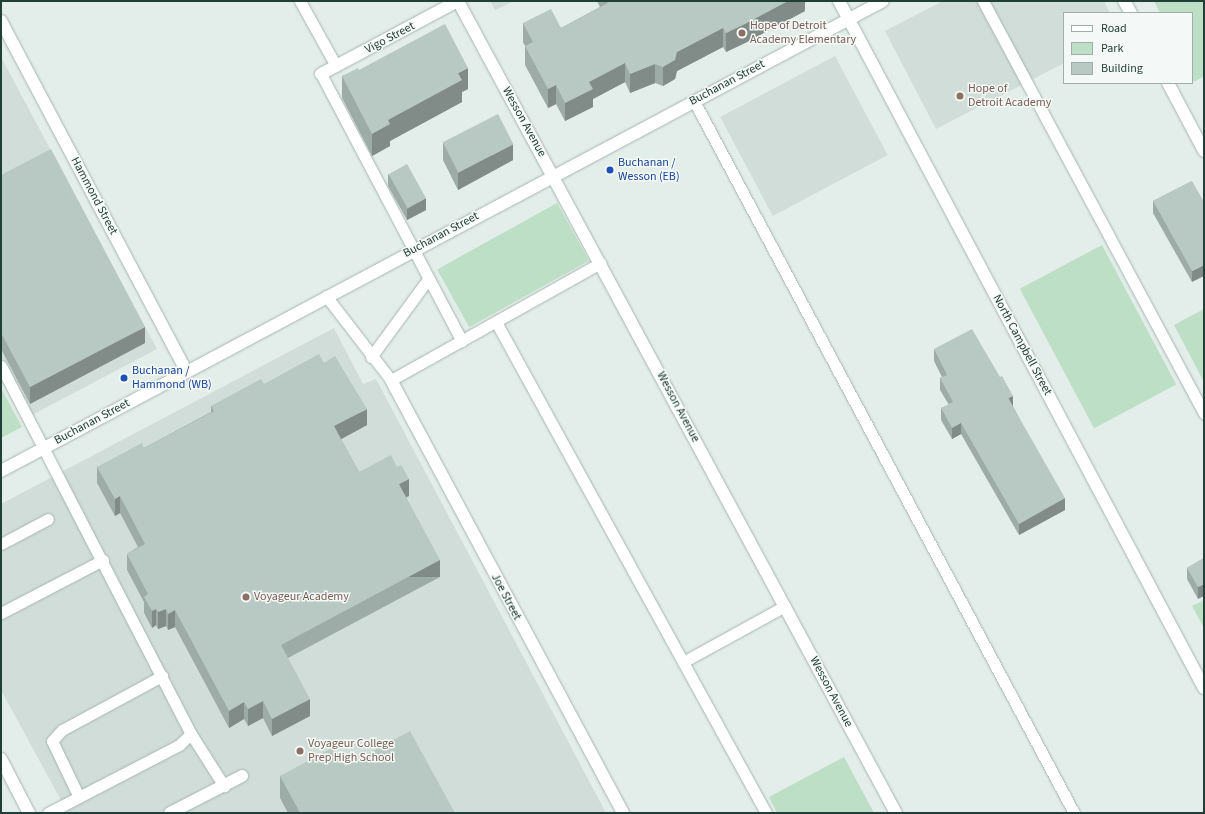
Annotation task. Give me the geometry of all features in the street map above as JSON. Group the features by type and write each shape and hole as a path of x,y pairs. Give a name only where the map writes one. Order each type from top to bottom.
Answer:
{"street":[{"name":"Vigo Street","path":"321,74 458,1"},
{"name":"Wesson Avenue","path":"458,1 896,813"},
{"name":"North Campbell Street","path":"839,1 1204,688"},
{"name":"Buchanan Street","path":"1,471 553,175 883,1"},
{"path":"1124,1 1130,12"},
{"name":"Hammond Street","path":"1,21 186,371"},
{"path":"1169,84 1204,151"},
{"name":"Joe Street","path":"390,380 622,813"},
{"path":"1,759 29,813"},
{"path":"170,813 242,776"}],"lane":[{"path":"300,1 336,66"},
{"path":"983,1 1204,413"},
{"path":"321,74 462,341"},
{"path":"694,100 1074,813"},
{"path":"326,296 390,380 600,263"},
{"path":"371,357 428,279"},
{"path":"496,322 766,813"},
{"path":"1,366 45,447 191,734 224,786"},
{"path":"1,544 48,519"},
{"path":"1,613 103,560"},
{"path":"683,662 785,606"},
{"path":"79,796 52,741 62,730 162,676"},
{"path":"48,813 179,745 191,734"}],"shaded area":[{"path":"490,1 514,1 495,10"},
{"name":"Hope of Detroit Academy","path":"943,1 1104,1 1110,12 1063,12 1063,64 936,129 885,31"},
{"path":"835,56 888,155 773,216 720,117"},
{"path":"1,57 157,349 32,415 1,356"},
{"name":"Voyageur Academy","path":"334,328 363,384 376,379 606,813 68,813 1,690 1,504"}],"green space":[{"path":"1154,1 1204,1 1204,76 1194,82 1193,12 1160,12"},
{"path":"557,203 589,261 469,327 437,269"},
{"path":"1102,245 1176,385 1094,428 1020,289"},
{"path":"1204,309 1204,382 1174,325"},
{"path":"1,388 22,427 1,438"},
{"path":"1204,600 1204,628 1192,606"},
{"path":"844,757 874,813 777,813 769,797"}],"building":[{"path":"607,1 788,1 726,33 723,28 677,52 675,60 663,67 655,64 630,74 625,63 589,82 593,89 565,103 556,85 548,89 525,46 533,42 523,23 551,9 561,28 608,3"},
{"path":"445,24 468,68 458,73 462,80 388,120 390,124 372,134 342,76 358,68 359,70"},
{"path":"498,114 513,144 458,172 443,142"},
{"path":"51,149 145,327 30,387 1,333 1,175"},
{"path":"407,164 426,198 408,208 389,174"},
{"path":"1192,181 1204,202 1204,265 1192,271 1153,201"},
{"path":"972,329 1000,377 1002,376 1013,396 1008,398 1065,498 1019,524 961,423 952,428 941,408 953,402 940,378 947,375 934,349"},
{"path":"319,354 324,363 335,356 367,409 334,426 359,472 391,455 397,467 401,465 409,479 399,484 440,560 281,645 310,699 272,719 263,701 248,709 244,702 229,711 175,610 168,614 166,609 158,612 156,609 152,611 144,597 148,594 127,554 145,544 120,496 115,499 97,467 142,443 144,448 214,411 211,406 261,379 264,384"},
{"path":"1204,558 1204,584 1198,587 1187,568"},
{"path":"410,731 455,813 300,813 280,776 334,747 345,766"}],"place":[{"name":"Hope of Detroit Academy Elementary","path":"742,33"},
{"name":"Hope of Detroit Academy","path":"960,96"},
{"name":"Buchanan / Wesson (EB)","path":"610,170"},
{"name":"Buchanan / Hammond (WB)","path":"124,378"},
{"name":"Voyageur Academy","path":"246,597"},
{"name":"Voyageur College Prep High School","path":"300,751"}]}
